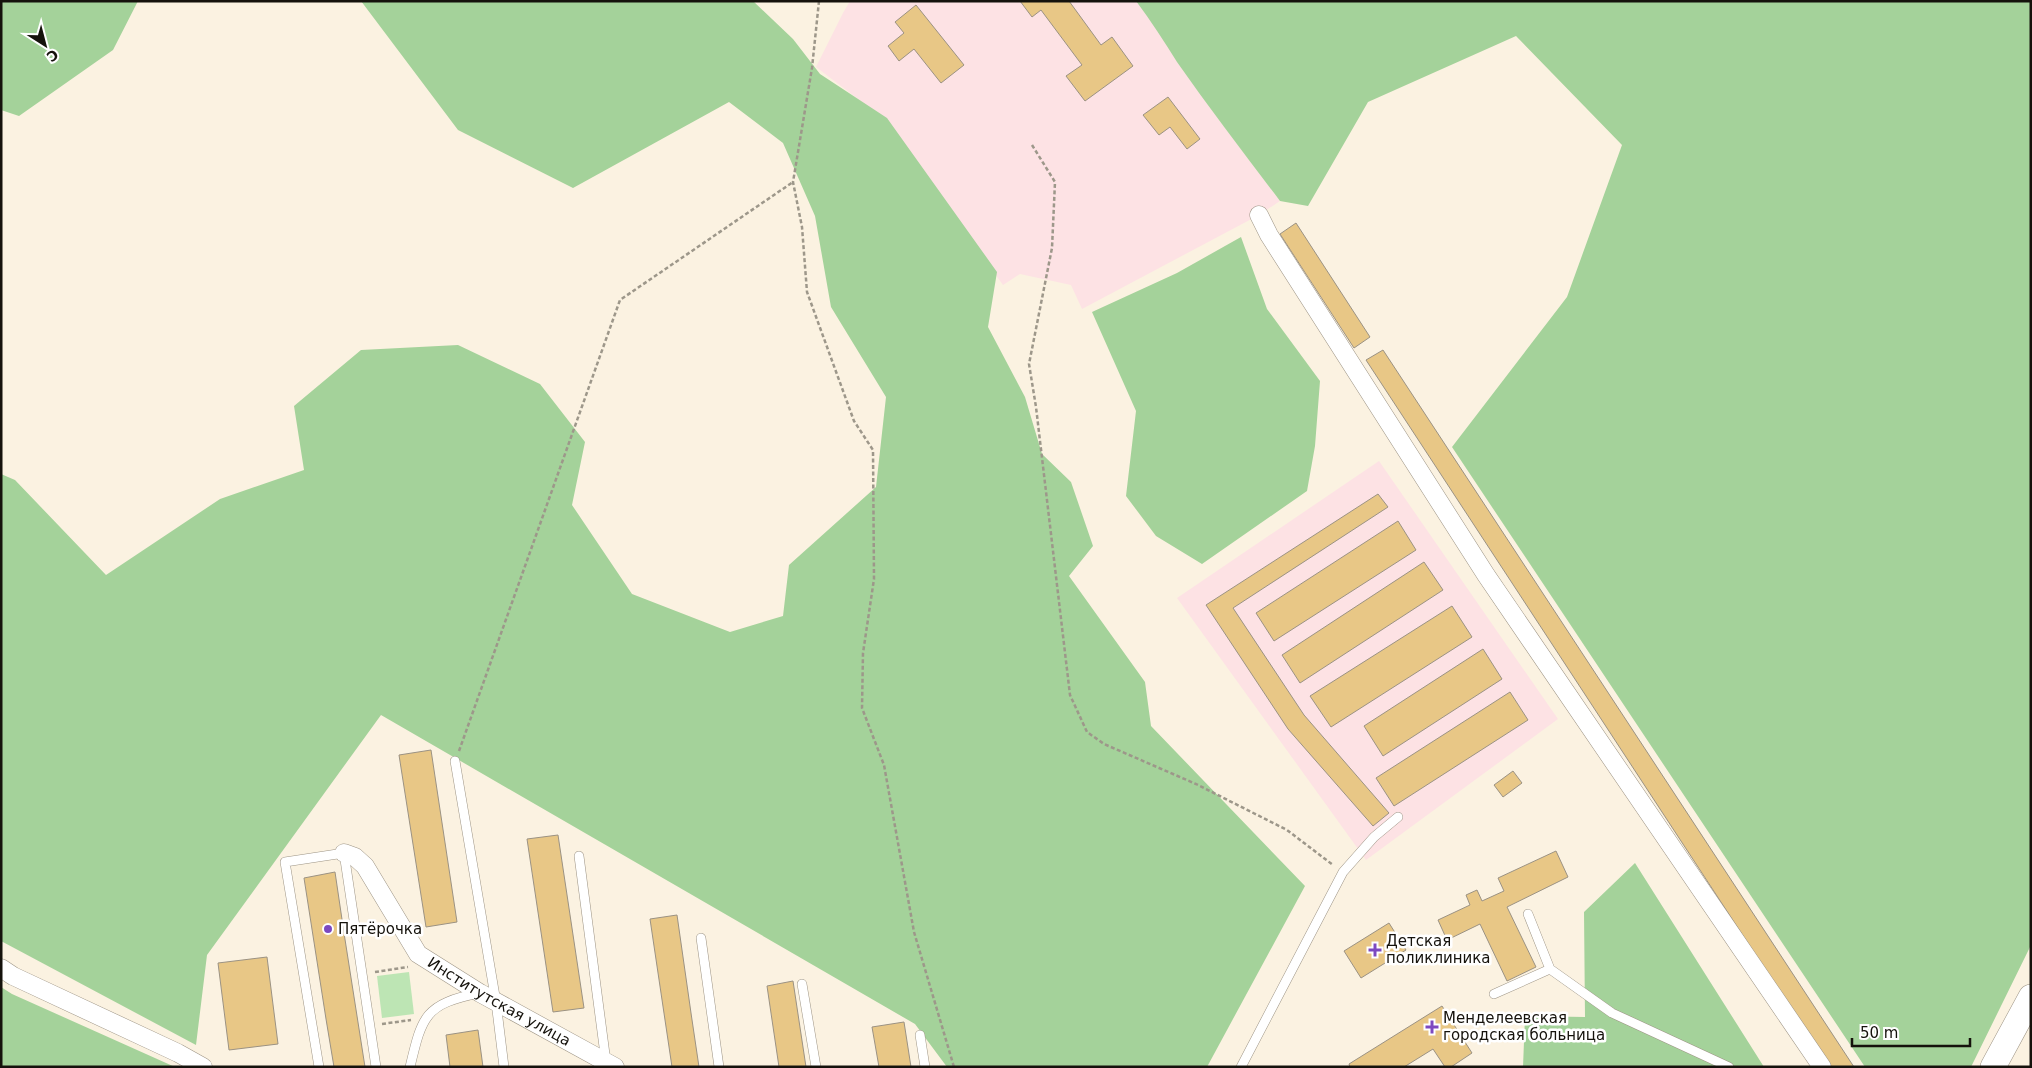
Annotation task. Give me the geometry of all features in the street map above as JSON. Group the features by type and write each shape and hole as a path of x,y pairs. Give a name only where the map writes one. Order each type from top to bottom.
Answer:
{"street":[{"path":"1259,215 1274,243 1486,575 1822,1067"},
{"name":"Институтская улица","path":"344,853 356,857 364,866 418,954 480,993 609,1065"},
{"path":"1,968 14,976 178,1053 202,1067"},
{"path":"1993,1067 2031,997"}],"lane":[{"path":"455,761 500,1004 504,1067"},
{"path":"1241,1067 1343,872 1374,837 1398,817"},
{"path":"319,1067 285,862 344,853 376,1067"},
{"path":"579,856 609,1065"},
{"path":"1528,914 1550,969 1612,1013 1729,1067"},
{"path":"701,938 719,1067"},
{"path":"1494,994 1550,969"},
{"path":"802,984 816,1067"},
{"path":"410,1067 418,1032 428,1016 440,1004 480,993"},
{"path":"920,1035 925,1067"}],"path":[{"path":"819,1 812,68 793,182 802,227 808,292 854,421 873,450 874,579 862,653 862,708 884,765 914,932 954,1067"},
{"path":"1032,145 1055,182 1052,248 1029,364 1036,407 1070,695 1086,732 1104,744 1196,784 1287,830 1343,872"},
{"path":"455,761 620,300 793,182"},
{"path":"362,974 408,967"},
{"path":"370,1026 415,1020"}],"shaded area":[{"path":"850,1 1136,1 1160,32 1177,61 1220,121 1280,201 1259,215 1082,309 1071,285 1020,274 1003,285 883,118 816,67"},
{"path":"1379,461 1558,719 1366,860 1177,598"}],"green space":[{"path":"1,1 138,1 113,50 19,116 1,110"},
{"path":"361,1 753,1 793,39 820,74 887,118 997,272 988,327 1025,397 1042,454 1071,482 1093,546 1069,576 1145,682 1151,726 1305,886 1207,1067 947,1067 915,1024 381,715 207,955 196,1045 1,941 1,474 15,480 106,575 220,499 304,470 294,406 361,350 458,345 540,384 585,442 572,505 632,594 730,632 783,616 789,565 876,487 886,397 831,307 815,216 783,143 729,102 573,188 458,130"},
{"path":"1136,1 2031,1 2031,945 1971,1067 1865,1067 1452,447 1567,297 1622,145 1516,36 1368,102 1308,206 1280,201 1189,80"},
{"path":"1241,237 1267,309 1320,381 1315,446 1307,491 1202,564 1156,536 1126,496 1136,411 1092,312 1177,273"},
{"path":"1635,863 1764,1067 1523,1067 1525,1016 1585,1017 1584,912"},
{"path":"409,972 414,1014 382,1018 377,976"},
{"path":"1,987 12,994 175,1067 1,1067"}],"building":[{"path":"1020,1 1069,1 1101,45 1112,37 1133,66 1085,101 1066,76 1082,65 1041,10 1032,17"},
{"path":"916,5 964,65 941,83 914,49 899,61 888,46 904,33 895,22"},
{"path":"1168,97 1200,139 1187,149 1170,127 1159,135 1143,115"},
{"path":"1296,223 1370,337 1354,348 1280,234"},
{"path":"1383,350 1854,1067 1829,1067 1366,360"},
{"path":"1378,494 1388,507 1233,608 1304,715 1389,813 1373,826 1288,729 1206,605"},
{"path":"1398,521 1416,550 1274,641 1256,613"},
{"path":"1424,562 1443,590 1300,683 1282,655"},
{"path":"1452,606 1472,637 1331,727 1310,696"},
{"path":"1483,649 1502,679 1383,756 1364,726"},
{"path":"1510,692 1528,720 1394,806 1376,778"},
{"path":"431,750 457,922 426,927 399,755"},
{"path":"1513,771 1522,783 1503,797 1494,785"},
{"path":"558,835 584,1008 553,1012 527,839"},
{"path":"1556,851 1568,877 1507,907 1536,967 1507,981 1480,924 1447,940 1438,920 1470,905 1466,895 1477,890 1482,901 1504,891 1498,878"},
{"path":"335,872 365,1067 334,1067 304,878"},
{"path":"677,915 699,1067 672,1067 650,919"},
{"name":"Детская поликлиника","path":"1389,923 1406,950 1361,978 1344,951"},
{"path":"267,957 278,1044 229,1050 218,963"},
{"path":"793,981 806,1067 779,1067 767,986"},
{"name":"Менделеевская городская больница","path":"1442,1006 1472,1053 1451,1067 1445,1067 1433,1049 1404,1067 1350,1067 1349,1064"},
{"path":"904,1022 911,1067 879,1067 872,1027"},
{"path":"478,1030 483,1067 450,1067 446,1035"}],"place":[{"name":"Пятёрочка","path":"328,929"},
{"name":"Детская поликлиника","path":"1375,950"},
{"name":"Менделеевская городская больница","path":"1432,1027"}]}
